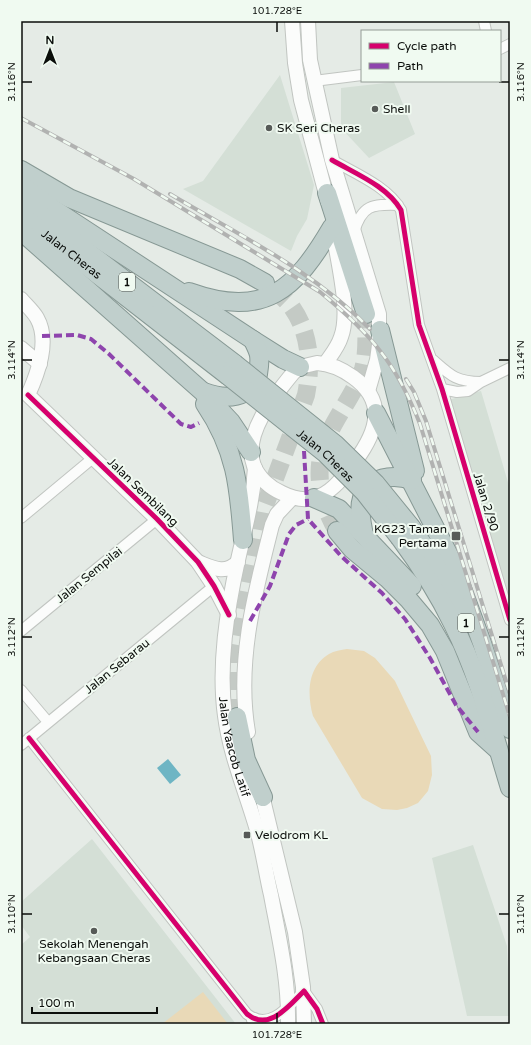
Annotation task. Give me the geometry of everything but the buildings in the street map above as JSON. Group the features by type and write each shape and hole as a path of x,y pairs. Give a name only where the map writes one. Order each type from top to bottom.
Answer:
{"highway":[{"path":"21,170 69,198 240,269 265,283"},
{"path":"21,185 253,340 283,359 300,367"},
{"path":"327,193 366,314"},
{"name":"Jalan Cheras","path":"21,198 231,369"},
{"name":"Jalan Cheras","path":"21,215 335,444 376,484 406,532 439,595 460,641 481,697 504,750"},
{"path":"166,283 212,299 225,301 259,300 271,296 289,286 306,268 332,227"},
{"path":"21,231 203,392 231,422 253,460"},
{"path":"380,330 406,439 430,522"},
{"path":"203,392 215,396 230,398 238,396 250,388 257,376 259,362 259,355 253,340"},
{"path":"188,378 213,416 232,456 240,491 240,552"},
{"path":"376,413 412,480 430,522 452,561 464,592 510,729"},
{"path":"364,535 361,508 362,498 371,485 387,476 402,477 412,480"},
{"path":"314,498 339,509 414,588 444,630 460,641"},
{"path":"337,531 352,549 387,578 409,600 430,625 445,651 478,732 504,750"},
{"name":"Jalan Cheras","path":"406,532 432,556 467,624 486,674 504,750 510,788"},
{"path":"237,717 246,760 263,797"}],"main road":[{"path":"292,21 295,63 301,100 327,193 343,296 344,326 341,337 325,364"},
{"path":"308,21 310,60 332,160 379,314 380,330 377,360 368,391"},
{"path":"21,299 37,317 40,327 42,350 40,364 25,398"},
{"path":"21,348 40,364"},
{"path":"317,363 325,364 347,373 368,391 374,403 376,413 373,432 361,455 341,480 328,491 314,498 292,498 271,487 262,479 253,460 253,437 257,425 286,382 300,367 317,363"},
{"name":"Jalan Sembilang","path":"25,398 93,458 198,562 214,586 229,615"},
{"name":"Jalan Yaacob Latif","path":"253,460 253,497 240,552 229,615 222,684 225,716 230,743 258,832 280,941 288,1007 288,1024"},
{"name":"Jalan Yaacob Latif","path":"292,498 274,519 265,553 247,641 243,691 250,744 295,932 304,991 304,1024"},
{"name":"Jalan Sembilang","path":"198,562 222,570 228,570 240,552 248,548 254,547 265,553"}],"street":[{"path":"501,48 510,44"},
{"path":"314,81 361,75"},
{"path":"332,160 380,188 398,205"},
{"path":"354,232 360,216 369,207 380,205 398,205"},
{"name":"Jalan 2/90","path":"398,205 404,218 414,301 419,326 442,389 510,620"},
{"path":"430,356 445,372 457,379 469,382 481,382"},
{"path":"442,389 457,392 468,391 481,382 510,368"},
{"path":"21,518 93,458"},
{"name":"Jalan Sempilai","path":"21,631 156,519"},
{"name":"Jalan Sebarau","path":"25,742 214,586"},
{"path":"21,690 48,722"},
{"path":"25,742 227,989 256,1022 274,1018 304,991 317,1009 323,1024"}],"shaded area":[{"name":"SK Seri Cheras","path":"280,75 314,185 307,219 297,236 291,251 183,189 203,181"},
{"path":"394,82 415,134 369,158 341,128 341,88"},
{"path":"481,391 510,489 510,610 448,400"},
{"path":"347,649 364,651 375,658 395,681 431,756 432,775 428,791 418,803 407,808 397,810 382,809 362,798 313,716 310,699 310,682 316,666 329,654 335,651"},
{"name":"Sekolah Menengah Kebangsaan Cheras","path":"92,839 236,1024 21,1024 21,945 30,937 21,925 21,902"},
{"path":"473,845 507,946 510,1016 467,1016 432,858"},
{"path":"203,992 228,1024 162,1024"}],"water":[{"path":"168,759 181,775 170,784 157,768"}],"tunnel":[{"path":"237,717 237,654 264,508 306,395 309,372 306,337 297,316 291,306 265,283"},
{"path":"337,531 327,511 321,490 321,457 328,436 354,389 363,369 366,348 366,314"}],"railway":[{"path":"21,118 134,179 320,292 368,336 391,367 411,403 420,424 510,717"},
{"path":"170,194 275,255 325,289 370,329"},
{"path":"406,379 414,392 426,421 510,694"}],"marked path":[{"path":"42,336 77,335 91,339 109,354 181,424 191,427 199,423"},
{"path":"304,451 308,519 341,556 382,593 405,619 430,658 456,705 478,732"},
{"path":"250,621 270,586 289,534 296,525 308,519"}],"cycle path":[{"path":"332,160 379,187 388,194 401,210 419,325 442,389 510,620"},
{"path":"28,395 157,519 198,562 214,586 229,615"},
{"path":"29,738 247,1014 255,1019 271,1019 285,1010 304,991 317,1009 323,1024"}],"place":[{"name":"Shell","path":"375,109"},
{"name":"SK Seri Cheras","path":"269,128"},
{"name":"KG23 Taman Pertama","path":"456,536"},
{"name":"Velodrom KL","path":"247,835"},
{"name":"Sekolah Menengah Kebangsaan Cheras","path":"94,931"}]}
